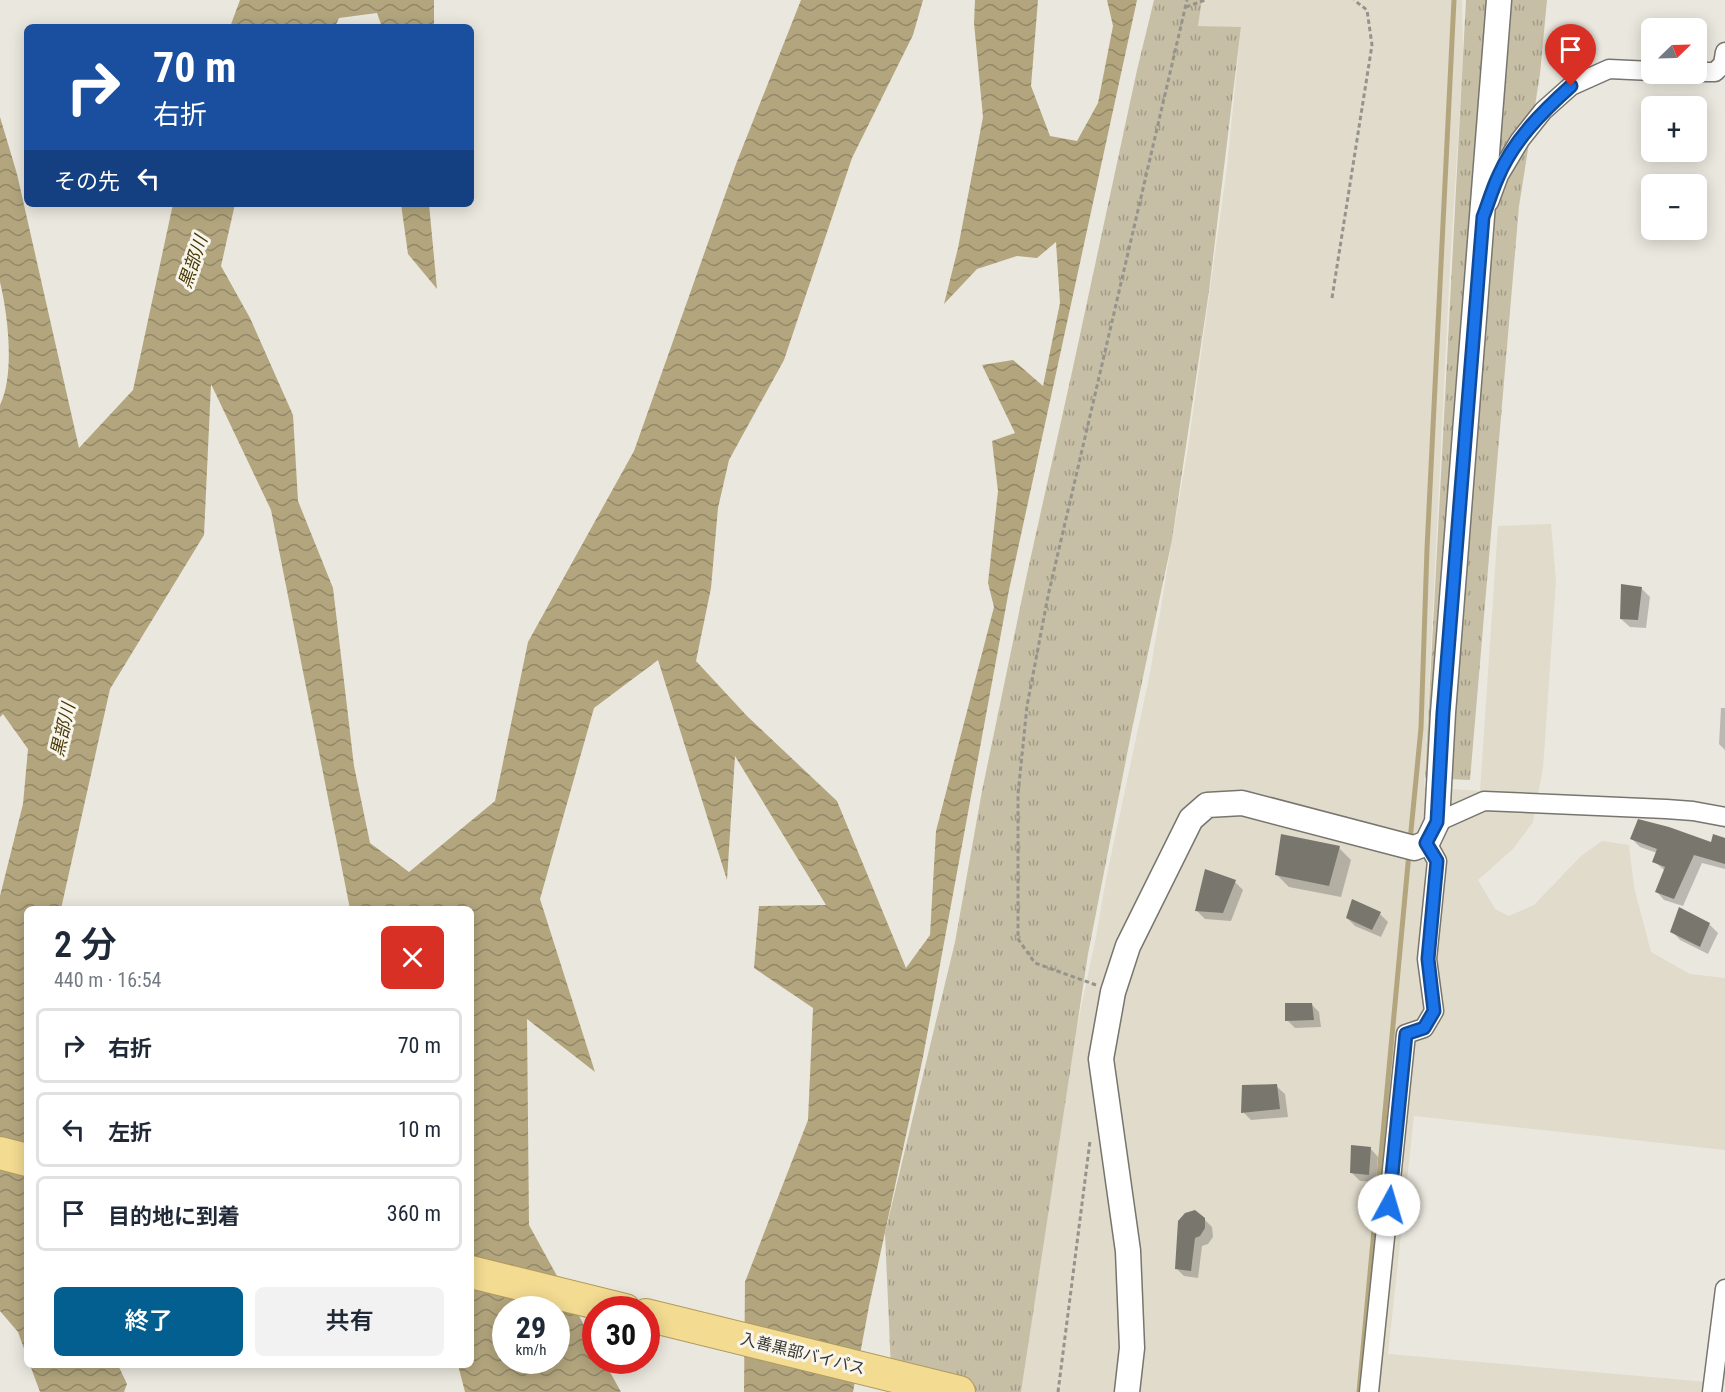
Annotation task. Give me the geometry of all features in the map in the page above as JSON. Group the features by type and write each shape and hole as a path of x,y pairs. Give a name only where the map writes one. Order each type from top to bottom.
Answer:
{"highway":[{"path":"0,1153 24,1159"},
{"path":"474,1273 582,1299"},
{"name":"入善黒部バイパス","path":"660,1318 959,1392"}],"street":[{"path":"1127,1392 1132,1348 1128,1251 1101,1059 1113,992 1128,946 1191,819 1207,805 1242,803 1414,848 1426,843 1437,822 1443,713 1499,0"},
{"path":"1707,72 1715,72 1723,63 1725,52"},
{"path":"1483,217 1498,175 1520,140 1543,111 1571,86 1609,69 1641,70"},
{"path":"1437,822 1484,801 1666,809 1725,817"},
{"path":"1369,1392 1406,1034 1424,1028 1434,1011 1428,959 1437,861 1426,843"},
{"path":"1712,1392 1724,1299"}],"path":[{"path":"1113,992 1035,963 1018,939 1018,794 1027,706 1048,596 1187,0"},
{"path":"1186,7 1205,0"},
{"path":"1332,298 1372,45 1368,10 1354,0"},
{"path":"1058,1392 1092,1130"}],"shaded area":[{"path":"1202,0 1462,0 1463,57 1424,787 1480,791 1498,526 1551,524 1556,581 1543,768 1533,822 1513,849 1478,880 1495,909 1509,916 1534,905 1581,856 1602,841 1629,845 1634,887 1651,952 1690,974 1725,978 1725,1150 1414,1116 1388,1354 1708,1382 1705,1392 1021,1392 1074,1041 1150,673 1188,448 1227,167 1241,28 1198,26"}],"green space":[{"path":"1154,0 1202,0 1198,26 1241,27 1209,291 1172,540 1088,954 1021,1392 892,1392 885,1233 955,942 982,791 1027,574"},
{"path":"1466,0 1547,0 1540,74 1519,206 1470,780 1425,778"}],"water":[{"path":"240,0 434,0 434,24 381,24 377,13 339,18 336,24 231,24"},
{"name":"黒部川","path":"801,0 923,0 913,35 852,158 784,360 729,460 718,508 711,588 696,661 747,716 837,801 906,968 930,935 936,831 994,607 988,583 998,491 992,441 1015,433 982,365 1013,360 1043,386 1060,303 1056,242 1037,258 1017,256 977,269 944,304 958,248 983,117 974,23 975,0 1038,0 1031,86 1050,136 1077,141 1098,103 1113,26 1107,0 1137,0 1009,590 923,1057 869,1306 853,1392 744,1392 745,1282 808,1120 813,1008 754,968 759,906 826,905 735,756 727,880 658,660 594,708 540,899 595,1072 527,1019 529,1225 568,1296 492,1296 492,1374 570,1374 570,1300 582,1321 582,1374 611,1374 621,1392 465,1392 459,1368 474,1368 474,906 349,906 271,510 211,384 204,535 110,689 62,906 24,906 24,1349 18,1332 0,1311 0,896 23,804 28,749 3,714 0,717 0,405 5,392 9,344 0,282 0,117 17,174 79,448 133,390 172,207 234,207 221,266 250,318 293,415 298,501 333,588 354,766 370,843 409,872 495,801 528,642 634,451 736,164"},
{"path":"401,207 429,207 437,289 408,254"},
{"path":"31,1368 119,1368 127,1384 124,1392 40,1392"}],"building":[{"path":"1621,584 1642,587 1638,620 1620,619"},
{"path":"1638,819 1711,842 1713,834 1725,838 1725,864 1694,855 1674,899 1655,892 1665,867 1652,862 1657,849 1630,839"},
{"path":"1281,834 1340,846 1329,886 1275,875"},
{"path":"1205,869 1236,880 1223,913 1195,911"},
{"path":"1352,899 1381,912 1372,930 1346,918"},
{"path":"1679,907 1710,923 1700,947 1670,932"},
{"path":"1285,1003 1312,1003 1314,1020 1285,1021"},
{"path":"1277,1084 1280,1109 1241,1113 1242,1085"},
{"path":"1351,1145 1371,1147 1369,1175 1350,1173"},
{"path":"1195,1210 1205,1218 1205,1228 1200,1236 1195,1238 1191,1271 1175,1269 1178,1221 1185,1213"}],"waterway":[{"path":"1410,841 1421,728 1427,549 1454,0"},
{"path":"1359,1392 1409,853"}],"route":[{"path":"1389,1205 1406,1034 1424,1028 1434,1011 1428,959 1437,861 1426,843 1437,822 1443,713 1483,217 1498,175 1520,140 1543,111 1571,86"}]}
